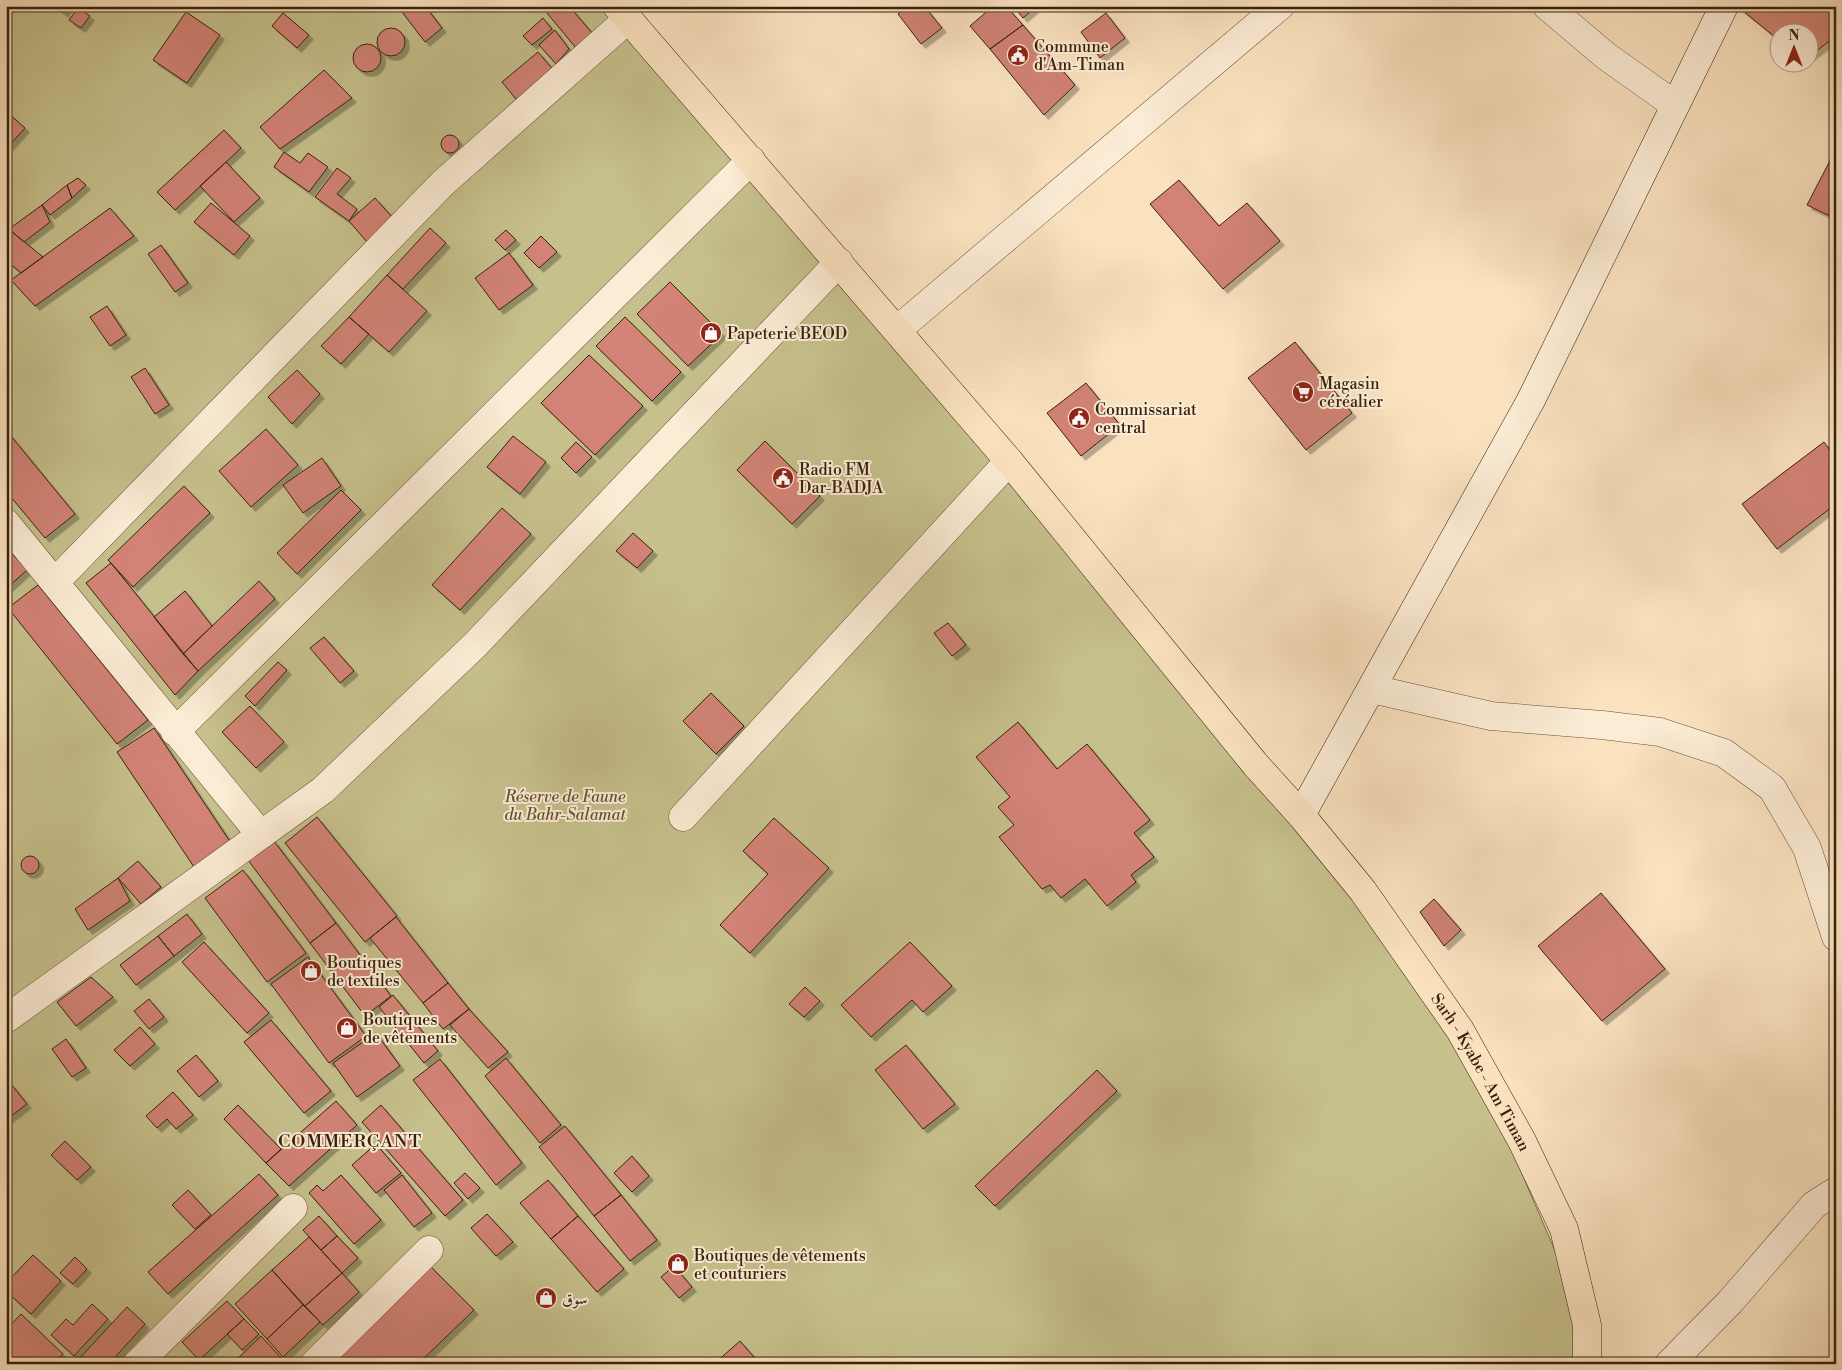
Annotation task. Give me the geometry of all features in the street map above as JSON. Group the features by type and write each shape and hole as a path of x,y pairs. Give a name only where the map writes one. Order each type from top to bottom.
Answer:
{"main road":[{"name":"Sarh - Kyabe - Am Timan","path":"622,13 751,160 1009,461 1249,756 1301,814 1363,890 1460,1030 1522,1141 1564,1229 1586,1325 1586,1364"}],"street":[{"path":"897,330 1280,6"},
{"path":"1547,6 1606,56 1675,105"},
{"path":"1301,814 1372,689 1530,400 1724,6"},
{"path":"55,582 443,183 622,13"},
{"path":"175,732 751,160"},
{"path":"6,1019 324,790 475,645 839,262"},
{"path":"683,817 1009,461"},
{"path":"6,523 261,835"},
{"path":"1372,689 1491,716 1602,725 1660,732 1724,753 1772,788 1807,848 1836,937"},
{"path":"1669,1364 1730,1302 1814,1205 1836,1191"},
{"path":"138,1364 293,1208"},
{"path":"314,1364 429,1250"}],"green space":[{"name":"Réserve de Faune du Bahr-Salamat","path":"6,6 619,6 897,330 1460,1030 1587,1325 1580,1364 6,1364"}],"building":[{"path":"55,6 68,6 64,13"},
{"path":"401,6 425,6 442,28 425,42 399,8"},
{"path":"555,6 569,6 593,34 576,48 547,13"},
{"path":"907,6 924,6 942,28 921,44 898,14"},
{"path":"993,6 1006,6 1023,25 990,49 970,26"},
{"path":"1013,6 1037,6 1023,18"},
{"path":"1737,6 1836,6 1836,36 1820,48 1820,22 1770,22 1770,33"},
{"path":"78,8 90,16 81,28 69,20"},
{"path":"186,12 220,35 187,83 153,60"},
{"path":"283,13 309,35 297,48 272,26"},
{"path":"1106,13 1125,38 1100,58 1081,32"},
{"path":"543,18 552,29 532,45 523,36"},
{"path":"1023,25 1075,85 1044,115 990,49"},
{"path":"391,28 401,32 405,42 401,52 391,56 381,52 377,42 381,32"},
{"path":"555,30 569,49 556,64 539,45"},
{"path":"367,44 377,48 381,58 377,68 367,72 357,68 353,58 357,48"},
{"path":"538,52 556,73 520,104 502,82"},
{"path":"324,70 352,98 280,149 260,127"},
{"path":"6,111 25,128 6,149"},
{"path":"224,130 241,148 175,210 157,192"},
{"path":"446,135 454,135 459,140 457,151 446,153 441,148 441,140"},
{"path":"1836,149 1836,219 1807,205"},
{"path":"284,152 300,163 308,153 328,167 309,192 274,167"},
{"path":"226,162 260,198 234,222 200,186"},
{"path":"337,168 351,178 337,194 357,209 349,221 315,197"},
{"path":"78,178 86,185 72,198 67,185"},
{"path":"1179,180 1219,226 1247,203 1280,241 1223,289 1150,204"},
{"path":"67,185 72,198 50,215 42,205"},
{"path":"375,198 394,219 367,242 349,221"},
{"path":"211,203 250,236 234,255 194,222"},
{"path":"42,205 50,222 24,242 9,229"},
{"path":"110,208 134,236 35,306 11,280"},
{"path":"6,227 43,257 21,273 6,260"},
{"path":"430,228 446,243 403,289 387,275"},
{"path":"506,230 516,240 505,250 495,240"},
{"path":"541,236 557,252 539,268 524,253"},
{"path":"161,245 188,283 175,292 148,254"},
{"path":"509,253 533,285 499,310 475,278"},
{"path":"387,275 427,311 389,352 349,317"},
{"path":"670,282 722,334 688,366 637,314"},
{"path":"107,306 126,335 110,346 90,317"},
{"path":"349,317 369,334 341,364 321,346"},
{"path":"625,317 681,372 652,401 596,346"},
{"path":"1295,342 1352,413 1306,450 1248,378"},
{"path":"589,355 643,406 595,455 541,403"},
{"path":"145,368 169,405 155,414 131,377"},
{"path":"297,370 320,394 292,424 268,397"},
{"path":"1086,383 1120,425 1081,456 1047,413"},
{"path":"266,429 298,465 251,507 219,471"},
{"path":"6,430 75,514 45,538 6,491"},
{"path":"513,436 546,462 520,494 487,467"},
{"path":"765,441 820,496 792,524 737,470"},
{"path":"576,442 592,457 576,473 561,458"},
{"path":"1824,442 1836,458 1836,504 1777,549 1742,504"},
{"path":"322,458 341,486 303,513 283,485"},
{"path":"184,486 210,513 133,587 108,560"},
{"path":"341,490 361,510 297,574 277,553"},
{"path":"502,508 531,534 460,610 432,585"},
{"path":"633,533 653,551 637,568 616,551"},
{"path":"6,547 27,570 6,589"},
{"path":"111,563 198,671 175,695 86,583"},
{"path":"259,581 275,599 198,671 183,654"},
{"path":"38,585 148,720 117,744 8,608"},
{"path":"185,591 212,626 183,654 154,617"},
{"path":"948,623 966,645 952,656 934,633"},
{"path":"324,637 354,671 340,683 310,648"},
{"path":"278,662 287,670 255,706 245,696"},
{"path":"711,693 744,726 716,754 683,721"},
{"path":"250,706 284,742 256,768 222,732"},
{"path":"1018,722 1057,769 1087,744 1150,820 1134,833 1154,857 1131,875 1136,882 1107,906 1085,879 1061,898 1050,885 1042,889 999,837 1014,825 998,807 1010,797 976,757"},
{"path":"154,728 231,843 194,867 117,752"},
{"path":"317,817 397,916 365,942 285,843"},
{"path":"774,818 829,868 750,953 720,925 768,874 743,851"},
{"path":"274,841 336,923 310,943 248,860"},
{"path":"30,856 36,859 39,865 36,871 30,874 24,871 21,865 24,859"},
{"path":"138,861 161,887 141,904 118,878"},
{"path":"243,870 306,953 267,982 205,898"},
{"path":"118,878 130,901 88,930 75,909"},
{"path":"1601,893 1665,969 1602,1021 1538,946"},
{"path":"1434,899 1461,930 1444,946 1420,912"},
{"path":"187,914 202,934 174,956 158,936"},
{"path":"396,917 448,983 423,1003 370,938"},
{"path":"336,923 391,996 365,1016 310,943"},
{"path":"158,936 174,956 136,985 120,965"},
{"path":"204,942 269,1013 247,1033 182,962"},
{"path":"910,942 952,986 923,1012 912,1000 871,1037 841,1005"},
{"path":"308,957 366,1036 329,1063 271,984"},
{"path":"91,977 113,997 76,1026 57,1002"},
{"path":"448,983 469,1009 443,1029 423,1003"},
{"path":"805,987 820,1001 804,1017 789,1004"},
{"path":"393,995 438,1051 424,1063 379,1007"},
{"path":"149,999 164,1017 149,1029 134,1011"},
{"path":"469,1009 508,1052 488,1068 450,1025"},
{"path":"271,1020 331,1091 304,1113 244,1042"},
{"path":"140,1027 155,1044 130,1066 114,1050"},
{"path":"376,1033 400,1066 357,1097 333,1063"},
{"path":"66,1039 86,1068 72,1077 52,1049"},
{"path":"906,1045 955,1104 923,1129 875,1070"},
{"path":"196,1055 218,1081 199,1097 177,1071"},
{"path":"506,1058 561,1125 540,1143 485,1076"},
{"path":"440,1059 522,1163 496,1185 413,1080"},
{"path":"1097,1070 1117,1091 995,1206 975,1186"},
{"path":"11,1084 27,1104 6,1120 6,1087"},
{"path":"173,1092 193,1115 176,1129 167,1119 157,1128 146,1116"},
{"path":"336,1101 357,1125 289,1186 266,1163"},
{"path":"238,1105 281,1149 266,1163 224,1119"},
{"path":"381,1105 463,1200 445,1216 362,1122"},
{"path":"565,1126 621,1195 594,1216 539,1147"},
{"path":"65,1141 91,1167 77,1180 51,1155"},
{"path":"376,1144 401,1173 376,1193 352,1165"},
{"path":"632,1156 649,1176 632,1192 614,1173"},
{"path":"465,1173 480,1188 468,1199 454,1183"},
{"path":"259,1174 278,1195 168,1294 148,1272"},
{"path":"341,1175 381,1220 354,1244 309,1193 317,1185 323,1191"},
{"path":"402,1175 432,1213 414,1227 384,1190"},
{"path":"548,1180 578,1216 551,1239 520,1203"},
{"path":"188,1190 211,1215 195,1229 172,1205"},
{"path":"621,1195 657,1240 630,1261 594,1216"},
{"path":"487,1214 513,1242 496,1256 471,1228"},
{"path":"319,1216 337,1236 321,1250 303,1230"},
{"path":"578,1216 624,1269 597,1292 551,1239"},
{"path":"337,1236 358,1258 342,1273 321,1250"},
{"path":"309,1237 342,1273 305,1306 272,1270"},
{"path":"33,1255 61,1281 31,1314 6,1291 6,1283"},
{"path":"75,1257 87,1269 73,1284 60,1273"},
{"path":"427,1263 474,1310 418,1364 323,1364"},
{"path":"674,1266 692,1287 679,1298 661,1277"},
{"path":"272,1270 303,1305 267,1339 235,1304"},
{"path":"342,1273 359,1292 323,1325 305,1306"},
{"path":"227,1301 244,1319 199,1360 182,1342"},
{"path":"92,1304 108,1319 74,1356 51,1335 66,1319 73,1325"},
{"path":"303,1305 320,1322 283,1357 267,1339"},
{"path":"127,1307 145,1324 109,1364 81,1364 78,1360"},
{"path":"21,1314 63,1354 54,1364 6,1364 6,1330"},
{"path":"244,1319 259,1334 242,1350 227,1334"},
{"path":"261,1336 283,1360 280,1364 232,1364"},
{"path":"740,1341 760,1364 715,1364 715,1363"}],"place":[{"name":"Commune d'Am-Timan","path":"1018,55"},
{"name":"Papeterie BEOD","path":"711,333"},
{"name":"Magasin céréalier","path":"1303,392"},
{"name":"Commissariat central","path":"1079,418"},
{"name":"Radio FM Dar-BADJA","path":"783,478"},
{"name":"Boutiques de textiles","path":"311,971"},
{"name":"Boutiques de vêtements","path":"347,1028"},
{"name":"Boutiques de vêtements et couturiers","path":"678,1264"},
{"name":"سوق","path":"546,1298"}],"district":[{"name":"COMMERÇANT","path":"350,1141"}]}
